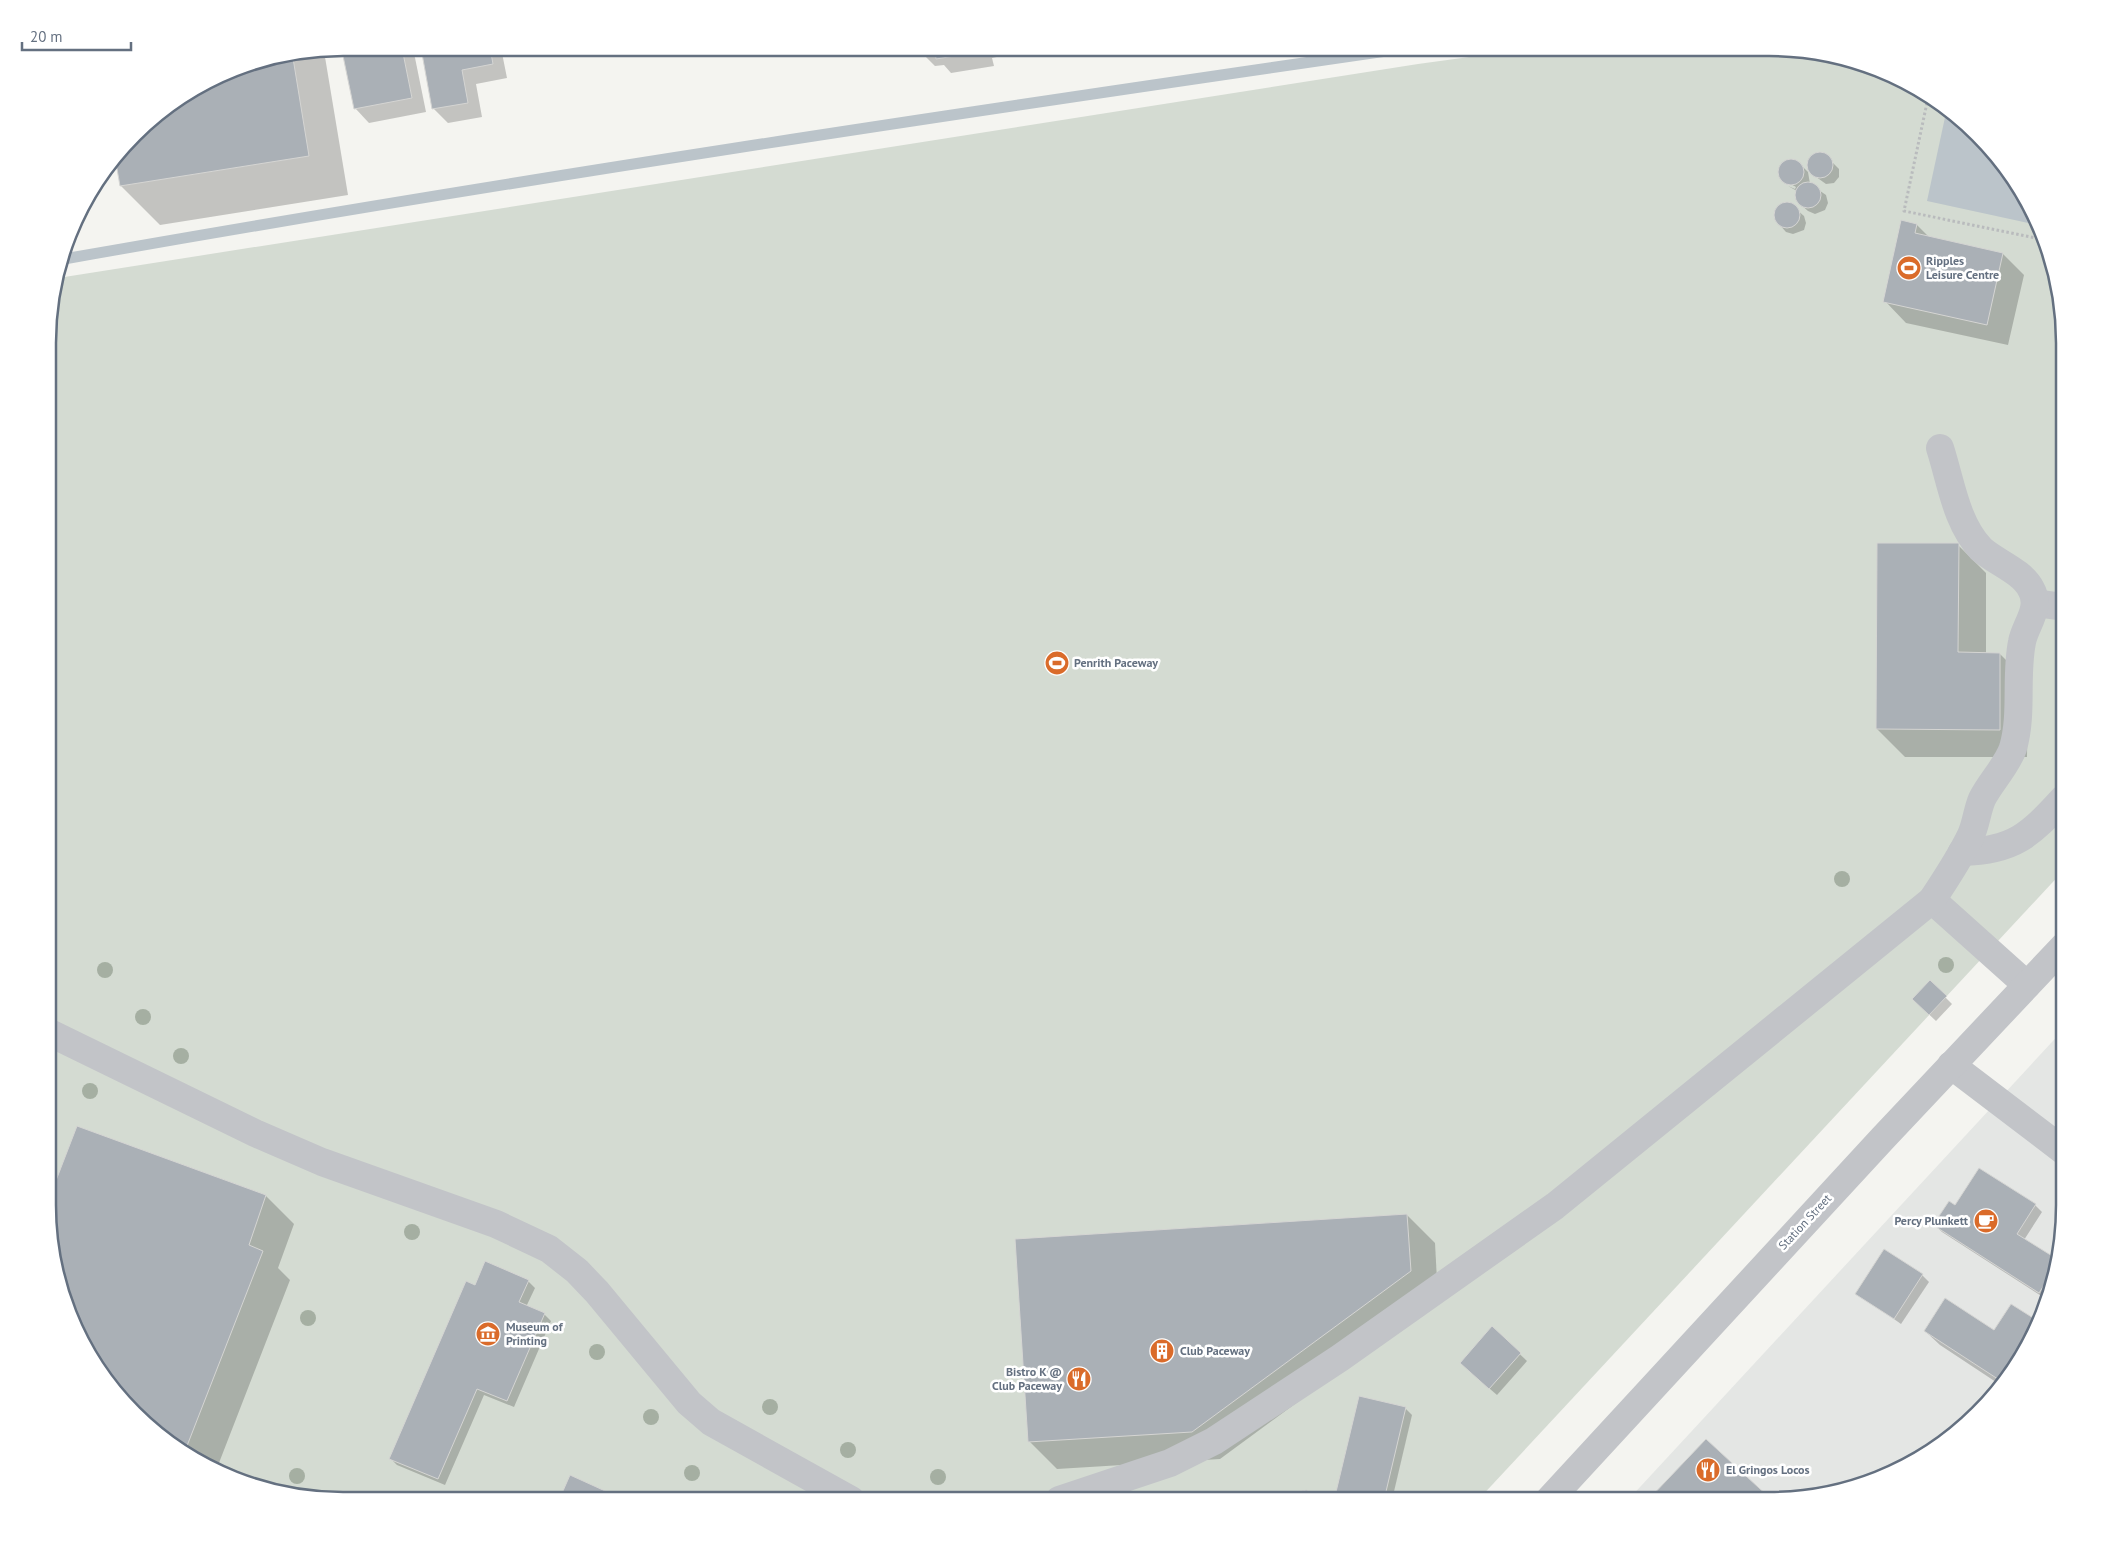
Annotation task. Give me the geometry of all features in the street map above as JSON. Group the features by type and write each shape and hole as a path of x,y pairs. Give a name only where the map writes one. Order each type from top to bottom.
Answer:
{"street":[{"path":"1082,1492 1170,1462 1214,1441 1340,1358 1555,1206 1932,900 1972,834 1982,800 2013,749 2019,717 2018,669 2022,640 2032,616 2035,602 2031,588 2010,568 1982,549 1963,524 1940,448"},
{"path":"2035,602 2056,606"},
{"path":"1962,852 1983,852 2028,835 2056,806"},
{"path":"1932,900 2027,985"},
{"name":"Station Street","path":"1556,1492 1951,1065 2056,954"},
{"path":"56,1036 255,1133 322,1162 496,1224 549,1250 577,1271 597,1292 689,1403 711,1422 837,1492"},
{"path":"1951,1065 2056,1145"}],"path":[{"path":"1927,104 1904,211 2036,238"}],"shaded area":[{"name":"Penrith Paceway","path":"1477,56 1769,56 1825,62 1861,71 1879,78 1912,95 1958,127 1985,154 2007,184 2026,216 2041,251 2050,287 2056,343 2056,879 1485,1492 325,1491 269,1482 233,1470 184,1443 140,1408 105,1364 78,1315 66,1279 57,1223 56,343 59,306 64,277"},
{"path":"1945,117 1958,127 1985,154 2007,184 2029,223 1927,201"},
{"path":"2056,1038 2056,1205 2050,1261 2041,1297 2026,1332 2007,1364 1985,1394 1958,1421 1928,1443 1896,1462 1861,1477 1825,1486 1787,1491 1635,1492"}],"building":[{"path":"343,56 404,56 412,98 354,109"},
{"path":"422,56 492,56 493,64 462,70 468,103 432,109"},
{"path":"936,56 955,56 936,59"},
{"path":"293,61 309,156 120,186 117,168 127,154 154,127 184,105 233,78 251,71"},
{"path":"1820,152 1829,156 1833,165 1829,174 1820,178 1811,174 1807,165 1811,156"},
{"path":"1791,159 1800,163 1804,172 1800,181 1791,185 1782,181 1778,172 1782,163"},
{"path":"1808,182 1817,186 1821,195 1817,204 1808,208 1799,204 1795,195 1799,186"},
{"path":"1787,202 1796,206 1800,215 1796,224 1787,228 1778,224 1774,215 1778,206"},
{"path":"1901,220 1917,224 1915,233 2003,253 1987,325 1883,302"},
{"path":"1877,543 1959,543 1958,652 2000,653 2000,730 1876,729"},
{"path":"1930,980 1947,996 1929,1015 1912,999"},
{"path":"77,1126 266,1195 249,1245 263,1251 187,1445 154,1421 127,1394 105,1364 86,1332 71,1297 62,1261 57,1223 56,1180"},
{"path":"1979,1168 2036,1204 2017,1234 2051,1255 2044,1284 2039,1293 1933,1225 1949,1201 1955,1205"},
{"name":"Club Paceway","path":"1407,1214 1411,1271 1192,1432 1028,1442 1015,1239"},
{"path":"1884,1249 1923,1274 1894,1319 1855,1294"},
{"path":"485,1261 529,1280 519,1302 545,1313 507,1401 477,1389 438,1479 389,1459 466,1281 475,1285"},
{"path":"1945,1298 1994,1330 2011,1304 2033,1318 2017,1348 1997,1378 1924,1331"},
{"path":"1492,1326 1521,1353 1489,1389 1460,1363"},
{"path":"1359,1396 1406,1407 1386,1492 1336,1492"},
{"name":"El Gringos Locos","path":"1706,1439 1763,1492 1656,1492"},
{"path":"570,1475 607,1492 563,1492"}],"waterway":[{"path":"69,258 734,148 1352,56"}],"place":[{"name":"Ripples Leisure Centre","path":"1909,268"},
{"name":"Penrith Paceway","path":"1057,663"},
{"name":"Percy Plunkett","path":"1986,1221"},
{"name":"Museum of Printing","path":"488,1334"},
{"name":"Club Paceway","path":"1162,1351"},
{"name":"Bistro K @ Club Paceway","path":"1079,1379"},
{"name":"El Gringos Locos","path":"1708,1470"}]}
